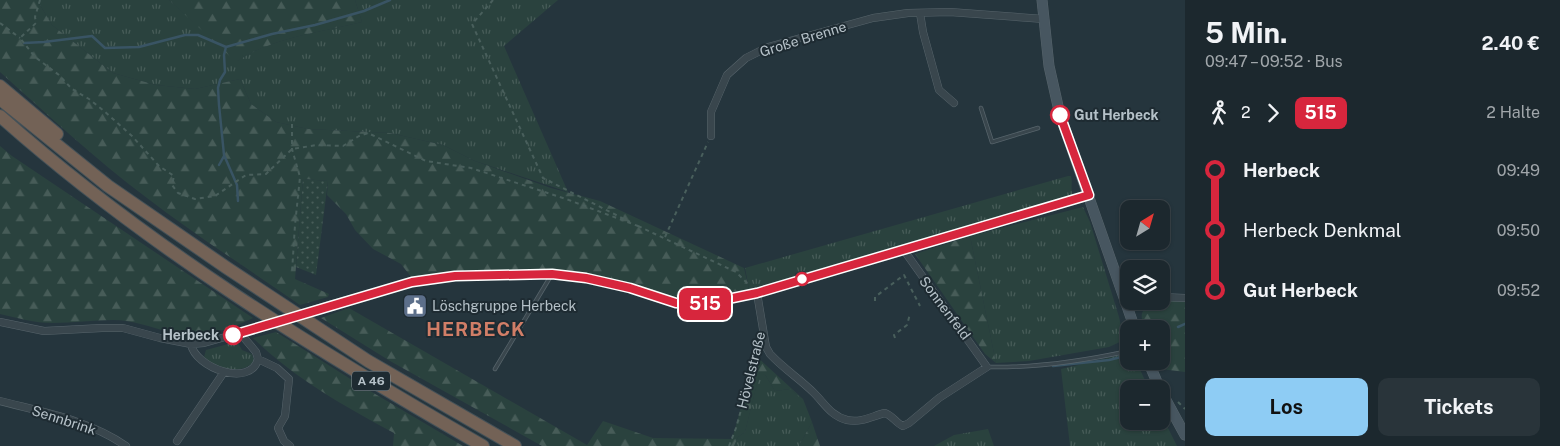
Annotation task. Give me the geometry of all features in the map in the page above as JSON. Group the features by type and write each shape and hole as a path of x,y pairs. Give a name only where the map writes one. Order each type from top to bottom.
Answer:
{"highway":[{"path":"0,86 162,222"},
{"name":"A 46","path":"0,99 108,186 227,268 368,361 515,446"},
{"name":"A 46","path":"0,116 38,150 158,242 261,312 343,364 483,446"},
{"path":"0,122 38,150"}],"street":[{"path":"1042,0 1049,66 1054,90 1068,139 1120,281"},
{"path":"920,12 923,32 939,90 954,103"},
{"name":"Große Brenne","path":"711,136 711,112 727,75 746,58 768,47 873,18 920,12 950,12 1044,19"},
{"path":"0,322 44,331 123,328 191,344 204,343 412,282 455,276 552,274 595,280 630,288 676,303 699,305 757,293 1089,195"},
{"name":"Sonnenfeld","path":"903,249 987,367"},
{"name":"Hövelstraße","path":"757,293 766,347 776,360 815,394 827,409 847,420 869,420 885,413 896,423 903,426 939,398 987,367"},
{"path":"1170,297 1185,298"},
{"path":"191,344 193,352 201,360 224,372 241,373 254,368 258,359 256,352 242,333"},
{"path":"258,359 277,368 289,379 285,416 278,428 284,441 290,446"},
{"path":"178,441 224,372"},
{"name":"Sennbrink","path":"0,401 58,416 93,428 126,446"},
{"path":"1170,407 1185,435"}],"lane":[{"path":"981,108 992,142 1038,128"},
{"path":"495,369 552,274"},
{"path":"987,367 1060,363 1120,353"}],"path":[{"path":"20,38 36,23 40,0"},
{"path":"492,0 472,24 543,178 638,226"},
{"path":"0,23 20,38 35,57 59,75 72,89 104,112 132,136 159,166 174,176 172,186 178,193 195,200 215,196 246,175 266,174 292,149 317,145 343,146 368,133 426,161 471,168 566,199 665,237 736,272 757,293"},
{"path":"292,124 292,149 300,177 292,272"},
{"path":"665,237 711,136"},
{"path":"875,301 875,297 904,276 920,306"},
{"path":"895,338 894,335 907,325 910,314"},
{"name":"Hövelstraße","path":"729,446 736,428 758,348"}],"green space":[{"path":"0,0 37,0 52,25 113,73 156,85 195,89 240,79 251,104 276,122 308,129 390,133 443,145 475,161 551,188 600,201 744,268 749,289 690,300 581,273 534,269 453,272 412,278 401,264 373,249 355,230 346,214 327,195 328,181 303,179 295,279 329,294 328,297 300,305 184,226 128,183 0,72"},
{"path":"37,0 169,0 237,61 250,53 281,41 362,22 355,0 558,0 504,46 568,192 475,161 443,145 390,133 308,129 276,122 251,104 240,79 195,89 156,85 113,73 52,25"},
{"path":"169,0 355,0 362,22 280,41 236,62"},
{"path":"0,146 12,156 253,318 233,327 212,333 191,335 169,332 120,320 46,323 0,314"},
{"path":"1071,176 1073,195 806,273 805,271 795,273 795,277 749,289 745,268"},
{"path":"303,179 328,181 316,275 296,267"},
{"path":"1083,207 1090,222 1119,317 1120,342 1109,347 1029,361 996,363 970,236"},
{"path":"970,236 996,363 985,354 915,254"},
{"path":"1170,299 1185,300 1185,372 1169,370 1170,320 1143,320 1144,310 1170,310"},
{"path":"349,308 587,445 603,421 653,438 732,439 756,356 803,399 790,389 775,391 766,376 760,372 745,432 738,437 734,446 542,446 390,361 321,318"},
{"path":"276,332 360,385 463,446 393,446 394,433 338,402 302,379 253,338"},
{"path":"232,343 233,345 238,343 242,350 252,354 254,360 250,365 244,368 230,369 215,365 204,357 206,350"},
{"path":"1120,355 1120,370 1140,370 1145,380 1120,380 1120,430 1169,430 1177,446 1070,446 1061,369"},
{"path":"760,371 766,376 775,391 790,389 803,399 812,422 799,446 734,446 738,437 745,432"},
{"path":"812,422 820,446 799,446"},
{"path":"988,429 994,446 934,446 954,435"}],"waterway":[{"path":"24,43 92,36 105,48 139,47 185,35 198,35 226,47 364,11 390,0"},
{"path":"226,47 224,55 225,72 218,88 219,105 224,155 237,185 238,201"},
{"path":"219,165 224,156"},
{"path":"1178,327 1185,324"},
{"path":"1053,366 1120,357"}],"bus line":[{"name":"515","path":"233,335 374,292 412,282 455,276 552,274 586,278 630,288 688,305 699,305 757,293 1089,195 1060,115"}],"place":[{"name":"Gut Herbeck","path":"1060,115"},
{"name":"Löschgruppe Herbeck","path":"415,306"},
{"name":"Herbeck","path":"233,335"}],"district":[{"name":"HERBECK","path":"476,329"}]}
